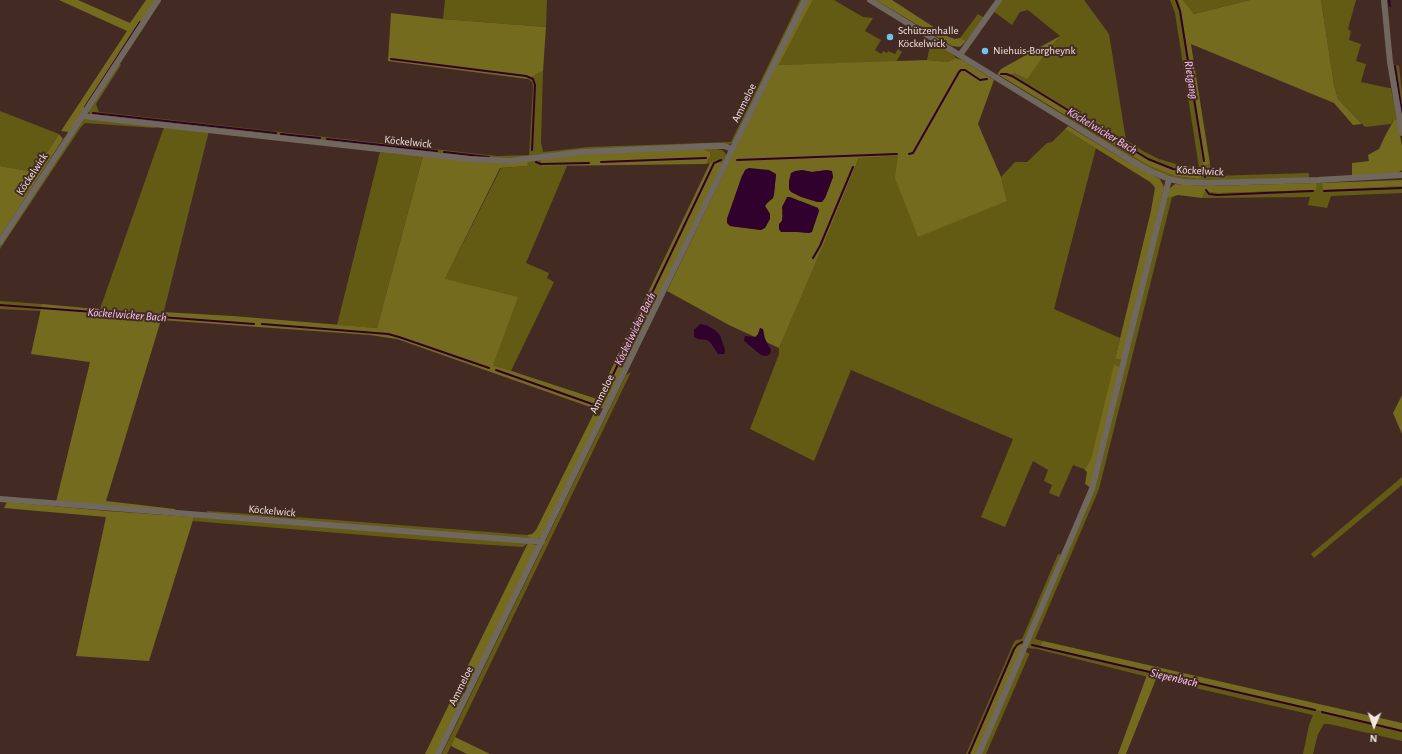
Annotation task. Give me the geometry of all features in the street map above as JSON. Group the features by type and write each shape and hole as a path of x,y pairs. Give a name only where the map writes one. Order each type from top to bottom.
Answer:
{"street":[{"name":"Köckelwick","path":"0,242 158,0"},
{"name":"Ammeloe","path":"438,754 805,0"},
{"name":"Köckelwick","path":"870,0 1130,160 1169,179 1183,182 1208,183 1402,176"},
{"path":"960,55 998,0"},
{"path":"1384,0 1390,62 1402,133"},
{"name":"Köckelwick","path":"82,116 469,159 510,161 582,152 712,146 724,146 732,149"},
{"path":"979,754 1092,489 1169,179"},
{"name":"Köckelwick","path":"0,499 542,542"}],"shaded area":[{"path":"59,0 78,0 130,23 146,0 156,0 69,132 61,131 127,31"},
{"path":"445,0 547,0 546,27 443,19"},
{"path":"800,0 803,0 733,143 730,144 586,150 499,160 90,114 89,112 89,109 118,64 120,64 121,65 96,104 99,112 497,156 529,155 533,87 532,82 528,79 543,71 541,142 543,152 589,147 731,142"},
{"path":"807,0 813,0 779,65 927,60 947,62 956,58 962,60 994,80 978,124 1001,177 1007,201 918,237 895,178 898,156 859,158 779,348 766,342 763,329 755,337 729,325 667,291","holes":["802,170 812,172 827,170 832,172 833,177 825,198","776,174 773,198 765,206 770,214 761,230 730,226 727,219 742,176","800,201 818,208 809,233 785,232 779,224 782,221 782,211"]},
{"path":"813,0 834,0 863,17 873,18 865,31 881,40 875,50 881,54 883,51 887,53 888,51 895,54 898,49 902,52 896,62 779,65"},
{"path":"876,0 892,0 949,37 955,39 960,38 966,41 960,47 952,46"},
{"path":"1001,0 1084,0 1109,34 1126,140 1159,159 1199,168 1175,13 1170,0 1177,0 1181,11 1205,166 1210,164 1212,176 1309,173 1309,178 1190,181 1168,176 1148,168 996,76 998,73 999,76 1149,166 1175,176 1199,179 1201,173 1175,169 1155,162 1030,87 1008,76 1044,55 1060,36 1028,10 1020,12 1012,25 993,11"},
{"path":"1177,0 1183,0 1194,14 1250,0 1321,0 1334,85 1338,99 1362,124 1353,125 1334,103 1191,44 1210,164 1205,166 1203,164 1181,11"},
{"path":"1183,0 1250,0 1194,14"},
{"path":"1321,0 1356,0 1348,29 1351,31 1349,40 1361,44 1356,61 1366,64 1361,82 1391,88 1397,120 1394,120 1391,124 1365,127 1338,99 1334,85"},
{"path":"391,13 443,19 546,27 543,71 528,79 388,61"},
{"path":"978,14 984,18 966,41 960,38"},
{"path":"1060,36 1027,79 1015,73 1009,76 1155,162 1175,169 1202,173 1199,179 1175,176 1149,166 999,75 998,73 1001,69"},
{"path":"931,40 952,53 956,58 947,62 927,60"},
{"path":"1392,64 1399,66 1402,93 1402,128"},
{"path":"0,111 59,134 34,172 0,166"},
{"path":"83,119 156,126 155,128 85,123 0,249 0,244"},
{"path":"1394,120 1397,120 1402,146 1402,170 1398,173 1352,176 1352,163 1369,161 1368,155 1379,149"},
{"path":"1068,126 1126,161 1160,179 1164,187 1123,360 1115,359 1151,211 1155,188 1150,182 1065,129"},
{"path":"164,127 209,131 163,315 100,309"},
{"path":"1065,129 1096,148 1054,309 1120,338 1115,359 1123,360 1121,368 1114,365 1091,458 1084,469 1073,465 1059,497 1049,493 1052,485 1044,481 1048,470 1033,461 1005,527 981,517 1013,439 851,370 814,461 750,429 779,354 781,343 859,158 898,156 1007,201 1001,177 1015,162 1027,162 1047,143 1052,142"},
{"path":"59,134 63,139 0,237 0,166 34,172"},
{"path":"701,148 722,150 727,157 723,164 717,160 706,164 711,155 710,152"},
{"path":"701,148 710,152 711,155 706,164 542,166 540,159 582,153"},
{"path":"380,152 423,156 377,328 337,325"},
{"path":"423,156 525,161 528,163 527,166 500,168 445,279 518,297 493,365 597,399 710,163 717,159 723,164 606,407 600,409 593,408 397,339 370,335 161,320 106,501 175,509 176,512 56,502 90,362 31,354 42,304 162,315 163,312 233,316 377,328"},
{"path":"540,159 542,166 567,166 526,263 549,273 547,278 554,282 511,371 493,365 445,279 501,168 527,166 525,161"},
{"path":"749,168 769,170 776,174 773,198 765,206 770,214 770,219 765,228 761,230 730,226 727,223 727,219 742,176 745,170"},
{"path":"802,170 812,172 827,170 832,171 833,177 822,202 801,197 791,192 789,189 791,173"},
{"path":"1402,180 1402,186 1323,190 1322,183"},
{"path":"1316,183 1322,183 1323,190 1402,186 1402,193 1331,196 1327,208 1308,205 1310,197 1202,198 1205,192 1219,193 1316,190"},
{"path":"1316,183 1316,190 1219,193 1205,192 1202,198 1178,195 1166,197 1168,190 1175,184 1207,186"},
{"path":"787,197 818,208 819,211 812,232 781,232 779,229 779,224 782,221 782,207"},
{"path":"1166,197 1172,197 1099,489 1035,639 1043,641 1040,646 1402,730 1402,741 1324,724 1318,734 1313,754 1303,754 1309,725 1313,715 1156,679 1037,649 1026,648 1092,493"},
{"path":"0,301 42,304 41,311 0,309"},
{"path":"700,324 706,325 720,335 725,351 724,354 718,354 707,340 694,337 694,330"},
{"path":"760,328 763,329 764,337 771,350 770,354 766,356 761,355 744,341 745,336 756,337"},
{"path":"1114,364 1121,368 1091,488 1085,484 1087,472 1084,469 1091,458"},
{"path":"631,372 447,754 442,754 626,375"},
{"path":"1402,395 1402,434 1393,413"},
{"path":"594,413 601,417 542,537 530,540 527,535 532,534 536,530"},
{"path":"1402,477 1402,485 1314,558 1311,554"},
{"path":"7,502 194,517 149,661 76,656 106,517 4,508"},
{"path":"207,511 527,535 530,540 208,514"},
{"path":"194,517 528,543 523,547 460,543 193,521"},
{"path":"528,543 536,545 537,548 470,688 465,687 459,684"},
{"path":"1058,554 1062,555 1024,646 1017,645 970,754 966,754 1014,642 1022,639"},
{"path":"1043,641 1402,723 1402,730 1040,646"},
{"path":"1020,644 1024,646 978,754 970,754 1017,645"},
{"path":"1025,652 1029,653 1029,655 986,754 981,754"},
{"path":"1147,675 1156,679 1126,754 1118,754"},
{"path":"455,692 462,692 466,695 438,754 425,754"},
{"path":"455,737 490,754 467,754 451,746"}],"waterway":[{"name":"Rietgang","path":"1176,0 1180,11 1204,161"},
{"path":"1389,0 1390,6"},
{"path":"85,107 140,22"},
{"path":"391,59 526,76 533,79 535,85 532,150"},
{"path":"1395,66 1402,113"},
{"name":"Köckelwicker Bach","path":"909,154 913,153 961,70 965,70 980,80 987,79"},
{"name":"Köckelwicker Bach","path":"1001,74 1012,76 1148,159 1173,169 1205,173 1205,177"},
{"path":"93,113 276,133"},
{"path":"281,134 320,138"},
{"path":"327,139 437,151"},
{"path":"444,152 489,157"},
{"name":"Köckelwicker Bach","path":"737,160 897,154"},
{"path":"601,162 706,158"},
{"name":"Köckelwicker Bach","path":"496,370 592,404 599,404 714,163 721,160"},
{"path":"536,162 541,164 589,163"},
{"path":"813,258 820,246 853,167"},
{"name":"Köckelwicker Bach","path":"1324,191 1402,188"},
{"name":"Köckelwicker Bach","path":"1206,190 1209,194 1217,195 1313,191"},
{"name":"Köckelwicker Bach","path":"0,305 254,324"},
{"name":"Köckelwicker Bach","path":"262,324 388,334 489,368"},
{"name":"Siepenbach","path":"969,754 1014,649 1022,642"},
{"name":"Siepenbach","path":"1032,645 1315,710"},
{"name":"Siepenbach","path":"1322,712 1402,731"}],"place":[{"name":"Schützenhalle Köckelwick","path":"890,37"},
{"name":"Niehuis-Borgheynk","path":"985,51"}]}
